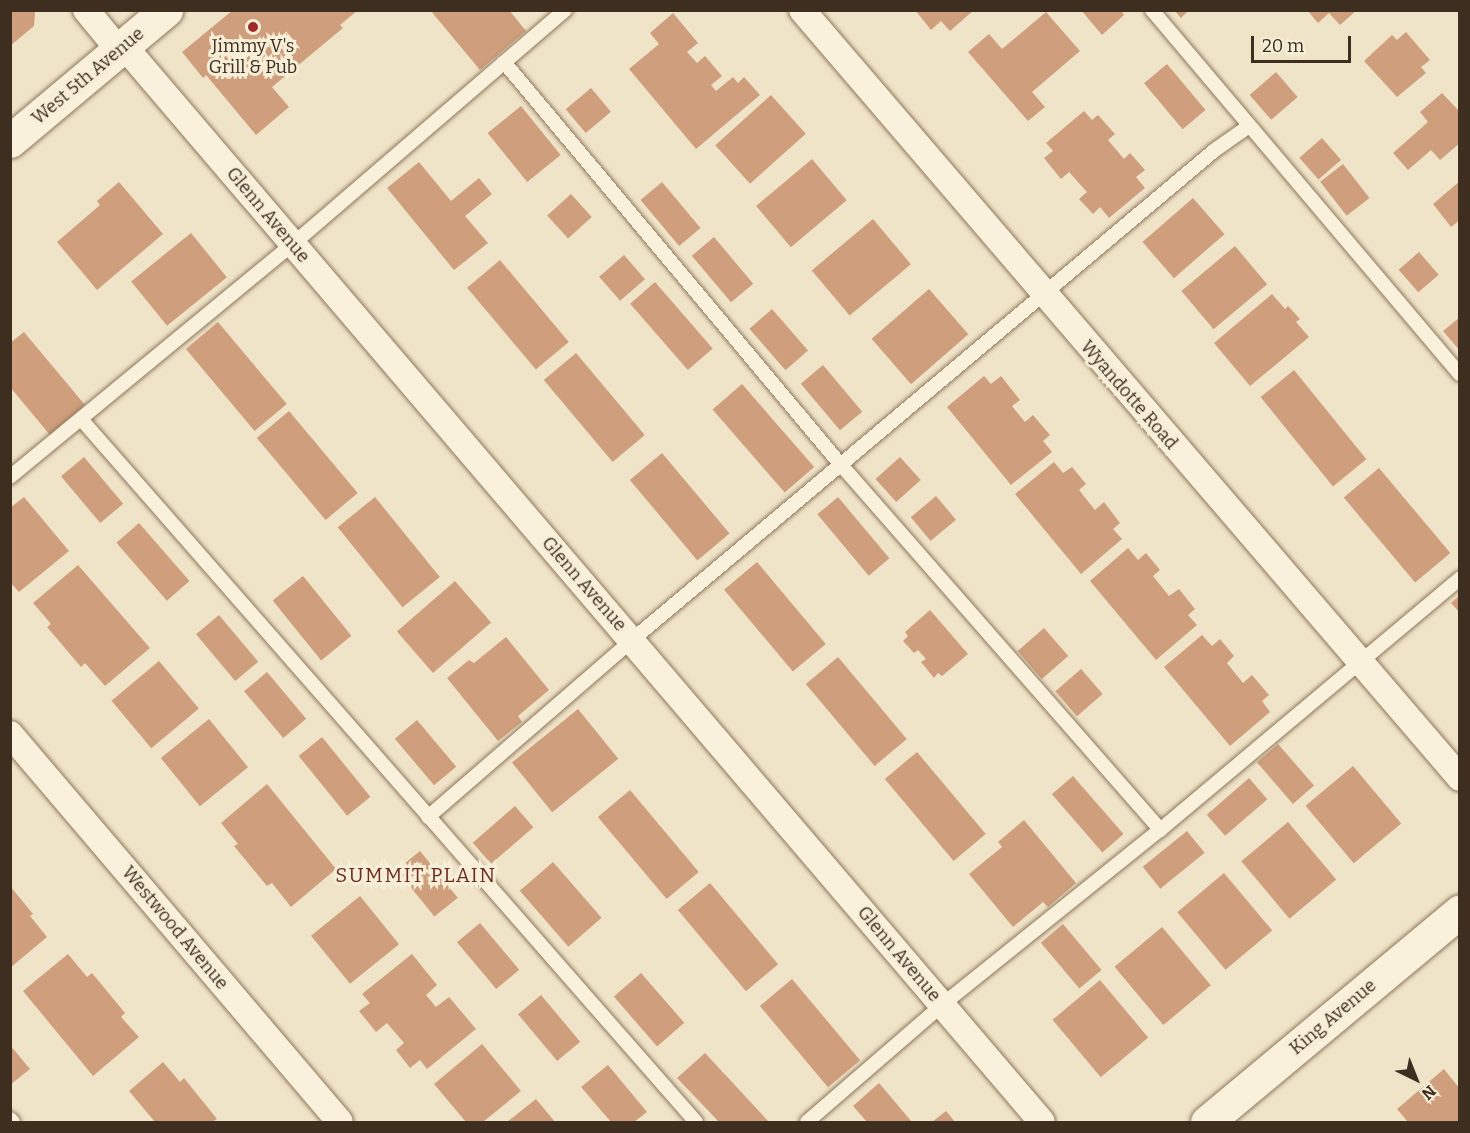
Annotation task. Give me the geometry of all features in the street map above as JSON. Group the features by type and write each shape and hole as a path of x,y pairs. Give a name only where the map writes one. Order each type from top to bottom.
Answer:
{"street":[{"name":"Glenn Avenue","path":"86,10 293,244 1042,1122"},
{"name":"West 5th Avenue","path":"10,141 166,10"},
{"name":"Wyandotte Road","path":"802,10 1044,296 1460,778"},
{"name":"Westwood Avenue","path":"10,734 340,1122"},
{"name":"King Avenue","path":"1207,1122 1460,911"}],"lane":[{"path":"10,477 293,244 565,10"},
{"path":"1152,10 1460,374"},
{"path":"504,62 841,465 1160,830"},
{"path":"428,817 632,640 1215,150 1250,126"},
{"path":"81,419 696,1122"},
{"path":"807,1122 942,1005 1160,830 1460,578"}],"building":[{"path":"10,10 33,10 35,13 34,26 10,46"},
{"path":"233,10 358,10 340,25 343,28 272,87 289,107 256,135 206,75 203,78 182,52"},
{"path":"430,10 509,10 526,31 480,70"},
{"path":"915,10 974,10 950,31 941,21 931,30"},
{"path":"1081,10 1121,10 1124,15 1102,35"},
{"path":"1174,10 1189,10 1181,18"},
{"path":"1307,10 1357,10 1340,25 1329,13 1318,23"},
{"path":"1046,12 1080,51 1032,92 1045,107 1028,121 968,52 989,34 1002,49"},
{"path":"673,13 698,43 687,52 697,63 705,56 722,76 711,85 716,91 733,77 738,83 744,77 760,95 696,149 629,69 659,44 650,33"},
{"path":"1406,32 1430,60 1421,67 1426,73 1397,97 1364,61 1392,35 1397,40"},
{"path":"1167,64 1206,110 1183,129 1144,83"},
{"path":"1276,72 1298,97 1271,120 1250,95"},
{"path":"591,88 611,112 586,133 566,109"},
{"path":"1442,93 1460,112 1460,143 1440,160 1431,150 1408,170 1393,153 1428,122 1420,112"},
{"path":"771,95 806,134 750,184 715,145"},
{"path":"521,106 561,155 527,182 488,133"},
{"path":"1084,111 1092,120 1098,115 1115,134 1108,140 1124,159 1130,153 1145,170 1136,177 1145,188 1109,218 1100,207 1093,214 1079,199 1087,192 1069,172 1061,179 1044,158 1053,151 1046,143"},
{"path":"1322,138 1341,160 1318,180 1299,158"},
{"path":"812,159 847,200 791,247 756,206"},
{"path":"419,162 451,201 479,178 492,194 465,216 488,243 454,270 387,188"},
{"path":"1343,164 1369,198 1347,216 1320,182"},
{"path":"1460,181 1460,220 1451,227 1433,204"},
{"path":"119,182 163,234 97,290 57,242 100,205 97,201"},
{"path":"662,182 701,228 679,246 641,200"},
{"path":"571,194 592,217 568,238 547,215"},
{"path":"1193,198 1224,234 1174,278 1142,242"},
{"path":"873,219 911,264 850,316 812,270"},
{"path":"191,233 227,277 167,326 131,281"},
{"path":"714,237 753,284 731,302 692,256"},
{"path":"1235,246 1267,284 1214,329 1181,291"},
{"path":"1419,252 1439,275 1418,292 1399,270"},
{"path":"624,255 645,279 620,301 599,277"},
{"path":"500,260 569,342 536,370 467,288"},
{"path":"655,282 713,348 688,370 630,304"},
{"path":"929,289 968,334 911,384 872,339"},
{"path":"1272,294 1285,309 1288,306 1300,319 1296,322 1309,337 1250,386 1214,343"},
{"path":"772,309 808,351 785,370 749,329"},
{"path":"1460,317 1460,351 1443,331"},
{"path":"218,322 287,404 255,431 186,349"},
{"path":"24,332 85,405 50,435 10,387 10,343"},
{"path":"576,353 645,435 613,462 544,380"},
{"path":"823,365 862,412 840,430 801,384"},
{"path":"1294,370 1366,459 1333,486 1261,397"},
{"path":"984,376 991,384 1001,376 1020,400 1012,406 1025,422 1033,415 1050,435 1043,441 1052,452 1011,485 947,407"},
{"path":"742,384 814,467 785,493 713,410"},
{"path":"289,411 358,493 326,520 257,438"},
{"path":"662,453 729,533 697,560 630,480"},
{"path":"84,457 123,504 100,523 61,476"},
{"path":"900,457 921,480 896,502 875,479"},
{"path":"1054,462 1063,473 1072,467 1086,484 1079,490 1095,510 1104,502 1120,523 1113,529 1122,539 1081,574 1015,494"},
{"path":"1379,468 1450,553 1415,583 1344,498"},
{"path":"936,496 956,520 931,541 911,517"},
{"path":"24,497 69,551 19,592 10,582 10,508"},
{"path":"375,497 440,577 403,607 338,527"},
{"path":"838,497 889,558 869,576 817,514"},
{"path":"139,523 190,581 167,601 116,543"},
{"path":"1128,548 1138,560 1146,553 1160,570 1153,576 1169,596 1179,589 1195,609 1188,615 1197,625 1156,660 1090,581"},
{"path":"757,562 826,644 793,672 724,590"},
{"path":"78,565 150,648 105,686 85,663 81,667 47,627 51,624 33,603"},
{"path":"303,576 351,636 321,660 273,601"},
{"path":"455,581 491,623 433,673 397,632"},
{"path":"1460,595 1460,613 1451,603"},
{"path":"930,610 968,654 942,676 938,673 934,678 921,662 926,659 918,650 914,653 903,641 908,636 905,632"},
{"path":"219,615 258,662 235,681 196,634"},
{"path":"1044,628 1068,656 1042,679 1018,651"},
{"path":"1202,635 1212,646 1220,639 1234,656 1227,663 1243,683 1252,675 1269,695 1262,701 1270,712 1230,746 1164,667"},
{"path":"506,637 549,690 518,716 522,722 498,741 447,678 469,660 474,663"},
{"path":"838,657 907,739 875,766 806,684"},
{"path":"159,661 199,708 151,748 112,701"},
{"path":"1081,669 1103,694 1077,716 1055,691"},
{"path":"267,672 306,719 283,738 244,691"},
{"path":"578,709 618,759 552,812 512,762"},
{"path":"209,719 248,767 200,806 161,758"},
{"path":"417,720 456,767 434,785 395,739"},
{"path":"322,737 370,797 347,816 299,756"},
{"path":"1278,744 1314,786 1293,804 1257,762"},
{"path":"917,752 986,834 954,861 885,779"},
{"path":"1353,766 1401,823 1354,863 1306,806"},
{"path":"1073,776 1124,834 1102,852 1052,794"},
{"path":"1249,778 1267,799 1225,836 1207,815"},
{"path":"267,784 336,869 291,907 272,883 267,886 234,846 238,844 221,823"},
{"path":"630,790 699,872 667,899 598,817"},
{"path":"515,806 533,827 491,864 473,843"},
{"path":"1024,820 1076,883 1048,907 1043,902 1013,927 969,874 1002,847 998,842"},
{"path":"1288,822 1336,879 1289,919 1241,861"},
{"path":"1187,831 1205,853 1160,889 1143,867"},
{"path":"420,851 458,898 434,917 397,870"},
{"path":"553,862 602,918 568,947 520,891"},
{"path":"1224,873 1272,930 1225,970 1177,912"},
{"path":"710,883 778,964 746,991 678,910"},
{"path":"10,886 33,914 30,916 47,937 10,968"},
{"path":"360,896 399,944 350,984 311,936"},
{"path":"480,923 519,970 496,989 457,942"},
{"path":"1063,924 1102,970 1079,989 1041,943"},
{"path":"1162,927 1211,985 1163,1025 1115,967"},
{"path":"68,954 87,977 92,973 125,1013 121,1017 139,1037 93,1076 23,991"},
{"path":"412,954 437,985 426,995 436,1007 449,997 476,1029 427,1069 420,1060 410,1068 396,1050 404,1043 387,1023 376,1032 359,1011 370,1003 362,994"},
{"path":"641,973 684,1023 657,1046 614,997"},
{"path":"792,979 860,1060 828,1087 760,1006"},
{"path":"1100,980 1148,1037 1101,1077 1053,1020"},
{"path":"541,995 580,1042 557,1061 518,1014"},
{"path":"482,1044 521,1091 483,1122 466,1122 434,1084"},
{"path":"10,1045 30,1069 10,1085"},
{"path":"705,1053 769,1122 719,1122 677,1078"},
{"path":"163,1062 180,1082 184,1078 217,1119 212,1122 155,1122 129,1091"},
{"path":"608,1065 647,1112 634,1122 611,1122 581,1087"},
{"path":"1444,1069 1460,1089 1460,1122 1408,1122 1397,1109"},
{"path":"879,1083 912,1122 867,1122 853,1106"},
{"path":"536,1099 555,1122 507,1122"},
{"path":"946,1111 955,1122 932,1122"}],"place":[{"name":"Jimmy V's Grill & Pub","path":"253,27"}],"district":[{"name":"SUMMIT PLAIN","path":"416,875"}]}
